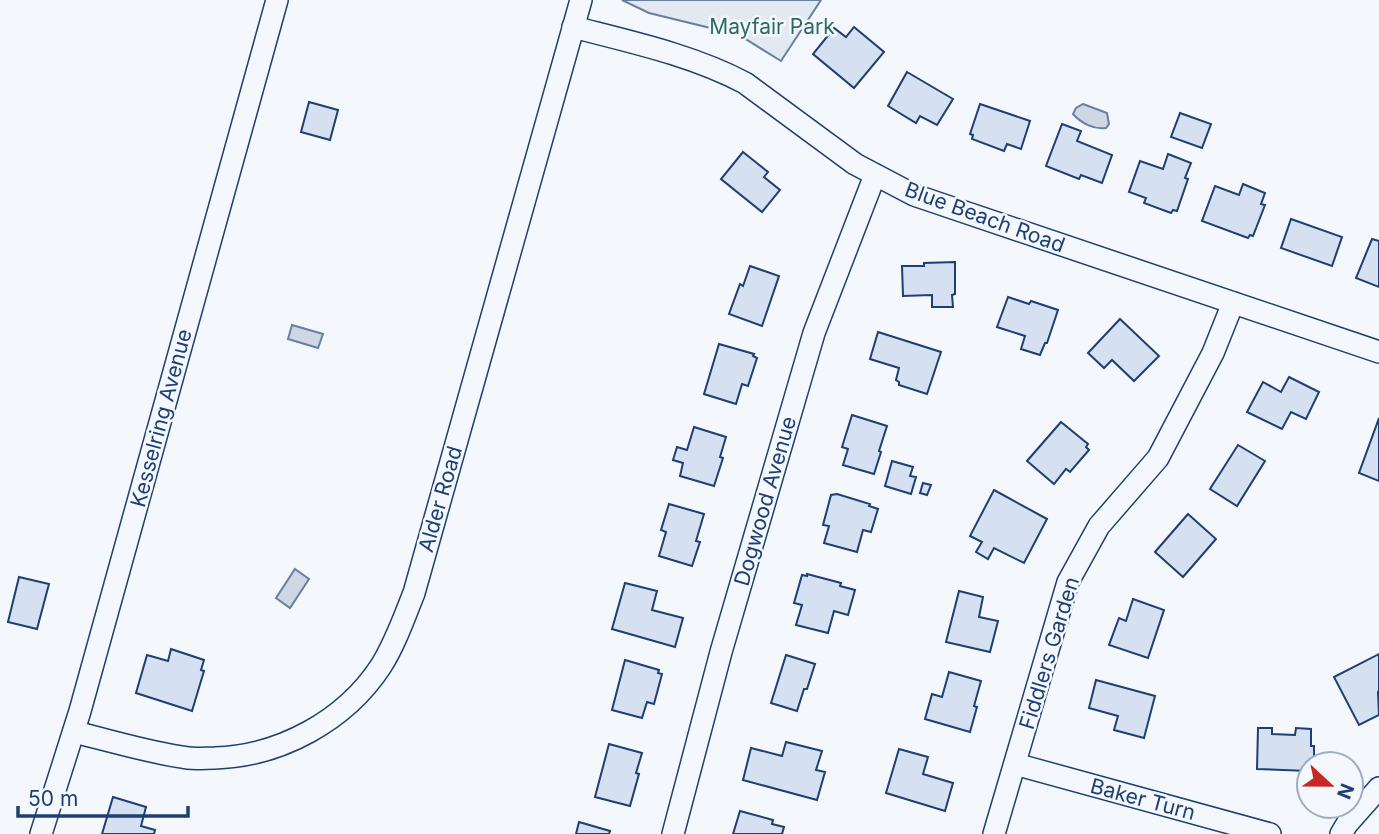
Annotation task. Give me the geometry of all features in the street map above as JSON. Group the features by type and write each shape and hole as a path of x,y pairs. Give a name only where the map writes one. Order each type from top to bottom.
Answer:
{"street":[{"name":"Kesselring Avenue","path":"41,834 75,732 277,0"},
{"name":"Alder Road","path":"75,732 191,759 226,758 256,753 284,744 339,712 363,689 381,666 414,593 581,0"},
{"name":"Blue Beach Road","path":"573,27 672,53 725,72 745,83 855,164 914,195 1379,352"},
{"name":"Dogwood Avenue","path":"673,834 721,652 814,333 875,175"},
{"name":"Fiddlers Garden","path":"994,834 1068,582 1099,526 1158,458 1213,354 1233,303"},
{"name":"Baker Turn","path":"1015,764 1270,834"},
{"path":"1341,834 1379,788"}],"green space":[{"name":"Mayfair Park","path":"622,0 821,0 781,61 739,35 649,13"}],"shaded area":[{"path":"1083,104 1107,113 1109,124 1106,128 1088,125 1073,114 1076,108"},
{"path":"292,325 323,334 318,348 288,339"},
{"path":"295,569 309,579 290,608 276,598"}],"building":[{"path":"854,27 884,52 854,88 813,54 834,28 846,37"},
{"path":"907,72 953,99 937,125 920,116 916,123 888,106"},
{"path":"309,102 338,110 330,140 301,132"},
{"path":"980,104 1030,121 1021,149 1007,144 1004,151 972,139 973,135 970,134"},
{"path":"1180,113 1211,124 1202,148 1171,137"},
{"path":"1062,124 1081,131 1077,141 1112,155 1102,183 1081,175 1079,179 1046,166"},
{"path":"743,152 768,172 764,177 780,190 762,212 721,179"},
{"path":"1168,154 1191,163 1177,211 1173,210 1171,213 1144,203 1146,198 1129,192 1140,161 1163,169"},
{"path":"1243,184 1265,193 1261,204 1265,205 1253,236 1248,238 1202,221 1215,186 1239,195"},
{"path":"1291,219 1342,237 1332,266 1281,248"},
{"path":"1372,239 1379,241 1379,287 1356,278"},
{"path":"955,262 953,307 932,307 932,295 903,296 902,266"},
{"path":"750,266 779,276 762,326 729,314"},
{"path":"1008,297 1058,310 1040,355 1021,349 1025,336 997,327"},
{"path":"1120,319 1159,356 1134,381 1112,360 1104,368 1088,353"},
{"path":"878,332 941,352 927,394 899,385 896,380 899,368 870,359"},
{"path":"719,344 754,354 757,358 748,386 742,384 736,404 704,394"},
{"path":"1289,377 1319,392 1306,419 1291,412 1282,429 1247,412 1263,382 1281,392"},
{"path":"852,415 887,426 874,474 843,465 848,449 842,447"},
{"path":"1379,418 1379,481 1359,473"},
{"path":"1061,422 1088,444 1086,447 1089,450 1070,472 1066,469 1054,484 1027,461"},
{"path":"694,427 726,437 714,486 680,476 683,463 673,460 677,447 687,450"},
{"path":"1238,445 1265,461 1237,506 1210,489"},
{"path":"892,461 913,467 910,476 916,477 911,494 885,486"},
{"path":"923,483 931,485 927,495 920,493"},
{"path":"994,490 1047,519 1024,563 994,548 988,559 976,552 982,542 970,536"},
{"path":"837,494 878,509 871,532 863,530 857,552 824,543 829,526 823,525 831,495"},
{"path":"669,504 704,514 696,541 700,542 692,566 659,556 666,532 661,530"},
{"path":"1188,514 1216,539 1183,577 1155,552"},
{"path":"802,575 841,583 840,586 855,590 848,615 834,611 828,633 796,625 802,605 794,603"},
{"path":"19,577 49,584 37,629 8,622"},
{"path":"625,583 657,591 652,610 683,618 675,647 612,629"},
{"path":"959,591 983,597 979,617 998,621 990,652 946,642"},
{"path":"1133,599 1164,610 1148,658 1109,645 1119,618 1126,621"},
{"path":"171,649 204,660 201,670 204,671 192,711 136,693 147,655 168,661"},
{"path":"1379,654 1379,715 1359,725 1334,677"},
{"path":"786,655 815,664 797,711 771,703"},
{"path":"625,660 659,670 658,673 662,674 654,704 647,702 642,718 612,710"},
{"path":"949,672 981,681 970,732 925,719 932,694 942,697"},
{"path":"1096,680 1155,696 1144,738 1114,730 1118,716 1089,708"},
{"path":"1258,728 1272,728 1272,734 1295,735 1296,728 1311,729 1311,746 1314,746 1314,750 1295,750 1295,770 1257,769"},
{"path":"786,742 822,751 816,770 825,772 817,800 743,780 751,748 782,756"},
{"path":"609,744 642,753 630,806 595,797"},
{"path":"899,749 928,757 923,774 953,783 945,811 886,793"},
{"path":"113,797 146,807 141,826 155,830 154,834 102,834"},
{"path":"740,811 773,820 772,824 784,827 782,834 733,834"},
{"path":"579,822 610,831 609,834 576,834"}]}
